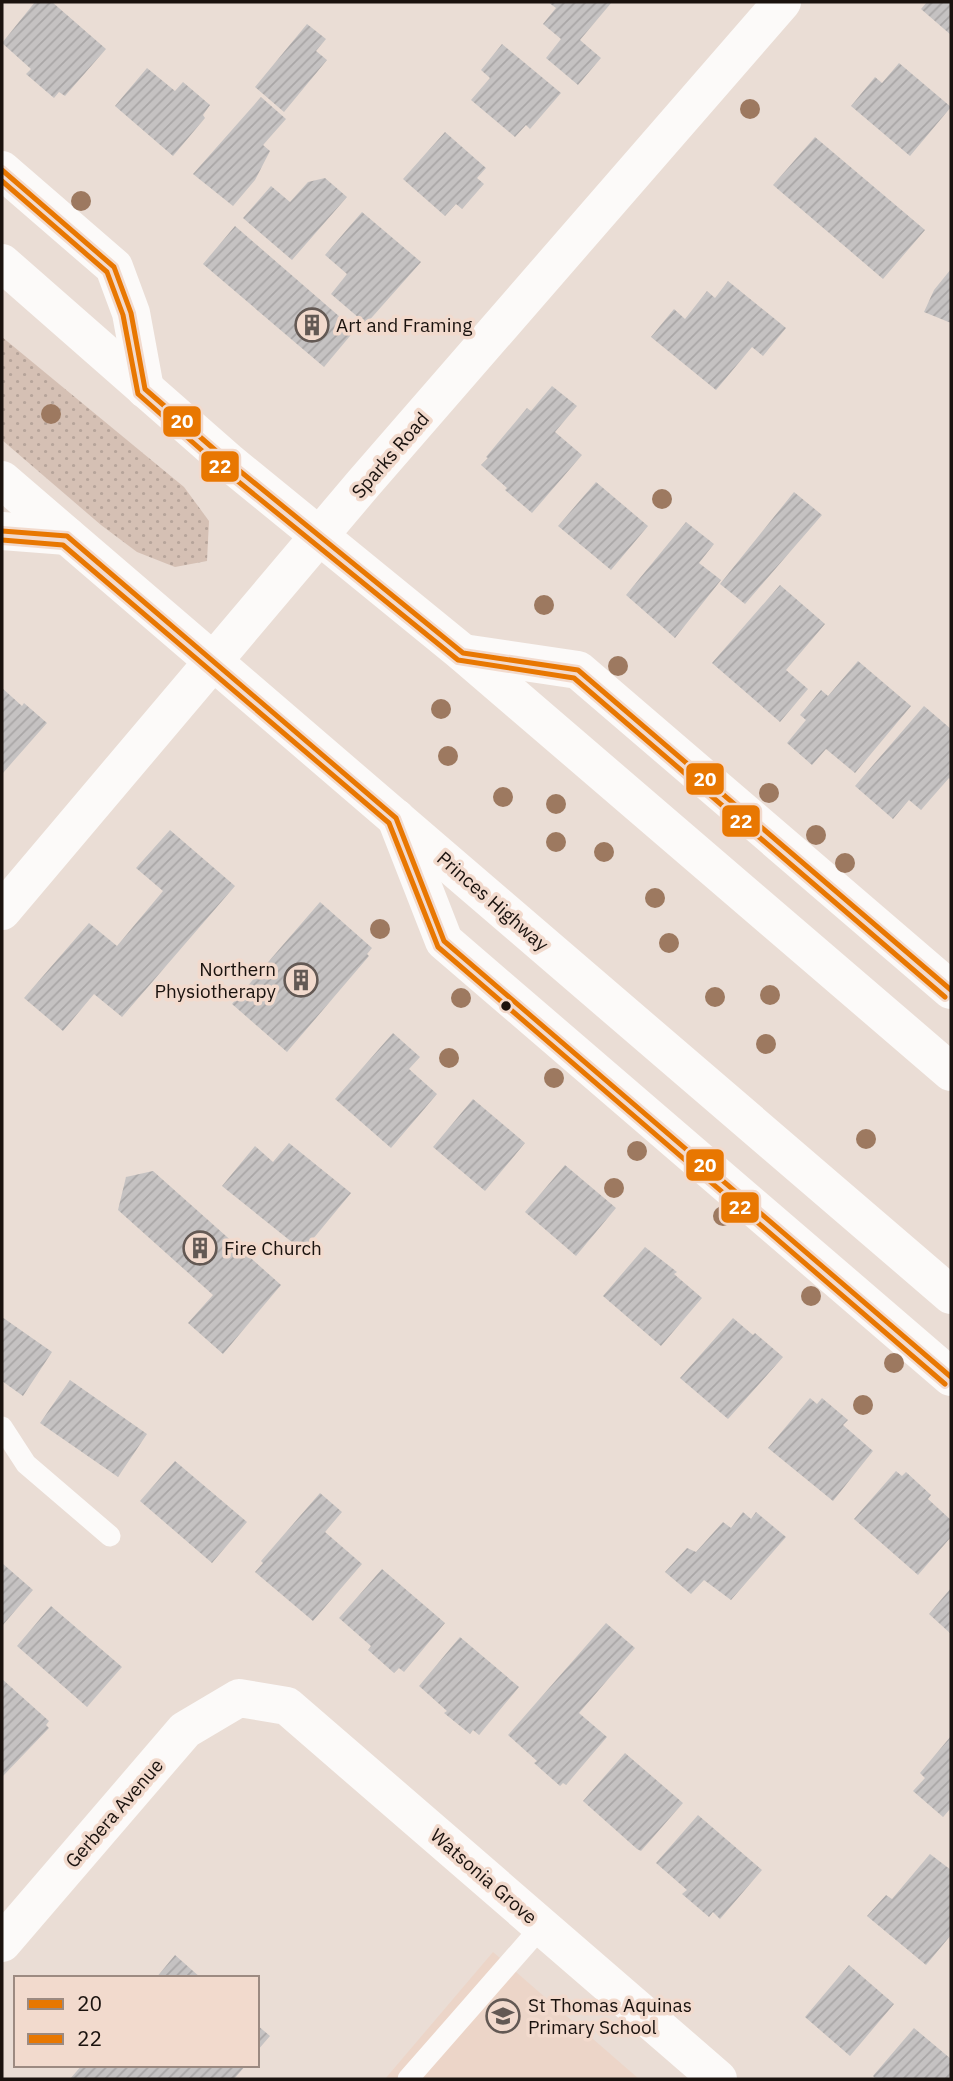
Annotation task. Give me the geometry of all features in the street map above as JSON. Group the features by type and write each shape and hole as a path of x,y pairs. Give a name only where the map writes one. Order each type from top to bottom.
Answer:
{"main road":[{"name":"Sparks Road","path":"2,911 213,660 782,2"},
{"path":"2,170 114,267 131,313 145,389"},
{"path":"2,263 230,463 463,653 951,1072"},
{"name":"Princes Highway","path":"2,480 951,1295"},
{"path":"2,531 67,536"},
{"path":"463,653 578,670 951,990"},
{"path":"396,818 444,941 951,1377"},
{"name":"Watsonia Grove","path":"239,1698 287,1706 719,2079"},
{"name":"Gerbera Avenue","path":"2,1943 185,1730 239,1698"}],"lane":[{"path":"2,1427 26,1464 110,1536"},
{"path":"408,2079 542,1926"}],"shaded area":[{"path":"2,337 184,487 209,521 207,561 175,567 137,552 101,525 2,440"},
{"name":"St Thomas Aquinas Primary School","path":"493,1952 639,2079 385,2079"}],"building":[{"path":"35,2 52,2 106,49 65,96 59,92 54,98 26,74 31,69 2,43"},
{"path":"548,2 612,2 580,40 601,58 578,85 546,58 561,39 543,24 556,8"},
{"path":"927,2 951,2 951,35 921,9"},
{"path":"307,24 326,39 316,51 327,60 284,112 255,87"},
{"path":"502,44 561,93 530,129 526,125 515,137 471,100 490,78 481,70"},
{"path":"899,63 951,107 910,156 851,106 875,77 882,83"},
{"path":"147,68 175,91 183,82 210,105 203,115 205,118 173,156 115,106"},
{"path":"261,97 286,119 263,145 270,151 255,180 233,206 193,174"},
{"path":"445,132 486,168 477,178 484,184 462,209 456,204 445,216 403,179"},
{"path":"815,137 925,230 883,279 773,185"},
{"path":"325,178 347,197 292,260 243,218 271,186 290,202 308,182"},
{"path":"362,212 421,262 366,324 331,294 347,274 325,255"},
{"path":"235,226 355,330 324,367 203,264"},
{"path":"951,269 951,323 924,312 934,290"},
{"path":"728,281 786,328 763,356 752,347 716,390 651,337 674,309 685,319 707,291 715,298"},
{"path":"552,386 577,406 555,432 582,455 532,513 481,465 527,408 531,411"},
{"path":"596,482 648,526 611,570 558,526"},
{"path":"794,492 822,515 745,604 720,584"},
{"path":"686,522 714,544 699,563 721,580 675,638 626,595"},
{"path":"780,585 825,624 786,670 808,689 780,722 712,663"},
{"path":"858,661 911,706 855,773 826,749 812,765 787,743 806,720 800,715 821,690 828,696"},
{"path":"2,688 47,723 2,774"},
{"path":"924,706 951,729 951,780 949,778 921,810 909,800 893,819 855,786"},
{"path":"170,830 235,886 122,1017 94,994 63,1031 24,998 89,923 117,946 163,891 136,868"},
{"name":"Northern Physiotherapy","path":"320,902 372,948 367,954 369,956 287,1052 232,1004"},
{"path":"393,1033 420,1057 409,1069 437,1094 391,1148 335,1099"},
{"path":"473,1099 525,1143 485,1191 433,1147"},
{"path":"289,1143 351,1193 303,1251 222,1186 255,1146 273,1162"},
{"path":"565,1165 616,1208 576,1256 525,1212"},
{"name":"Fire Church","path":"153,1171 281,1285 223,1354 188,1323 213,1295 118,1210 126,1177"},
{"path":"645,1247 677,1272 674,1274 702,1298 661,1346 603,1296"},
{"path":"2,1317 52,1352 23,1396 2,1381"},
{"path":"733,1318 783,1357 728,1419 680,1378"},
{"path":"70,1380 147,1434 118,1477 40,1423"},
{"path":"810,1398 817,1404 822,1398 848,1420 843,1425 873,1451 833,1501 768,1448"},
{"path":"175,1461 247,1522 212,1563 140,1501"},
{"path":"896,1471 902,1476 906,1472 931,1495 928,1499 951,1520 951,1537 918,1575 854,1519"},
{"path":"320,1493 342,1512 325,1532 362,1564 313,1621 255,1572 263,1563 261,1561"},
{"path":"743,1512 751,1519 756,1512 786,1537 731,1600 704,1580 691,1594 665,1572 687,1548 696,1552 723,1522 731,1528"},
{"path":"2,1563 33,1590 2,1626"},
{"path":"382,1569 445,1623 404,1672 399,1668 394,1673 368,1650 371,1646 339,1618"},
{"path":"951,1588 951,1634 929,1614"},
{"path":"51,1606 122,1667 87,1707 17,1646"},
{"path":"606,1623 635,1648 579,1713 607,1737 566,1785 563,1783 560,1786 508,1735"},
{"path":"460,1637 519,1687 479,1735 473,1730 470,1734 444,1713 447,1711 419,1686"},
{"path":"2,1679 49,1721 46,1725 49,1728 2,1777"},
{"path":"951,1736 951,1808 943,1817 913,1791 925,1778 920,1773"},
{"path":"625,1753 683,1803 641,1851 583,1801"},
{"path":"698,1815 762,1870 720,1919 713,1912 709,1917 682,1894 687,1890 656,1863"},
{"path":"930,1854 951,1870 951,1935 926,1965 867,1916 886,1895 892,1899"},
{"path":"175,1955 199,1976 158,1976"},
{"path":"849,1965 894,2004 850,2056 805,2017"},
{"path":"259,2027 270,2036 259,2049"},
{"path":"914,2028 951,2059 951,2079 876,2079 873,2076"},
{"path":"80,2067 244,2067 234,2079 70,2079"}],"transit line":[{"name":"20","path":"2,170 114,267 131,313 145,389 230,463 463,653 578,670 951,990"},
{"name":"22","path":"2,181 107,272 123,315 138,394 224,470 458,660 574,678 945,997"},
{"name":"20","path":"2,531 67,536 396,818 444,941 951,1377"},
{"name":"22","path":"2,540 63,545 389,823 438,947 945,1384"}],"place":[{"name":"Art and Framing","path":"312,325"},
{"name":"Northern Physiotherapy","path":"301,980"},
{"name":"Fire Church","path":"200,1248"},
{"name":"St Thomas Aquinas Primary School","path":"503,2016"}]}
